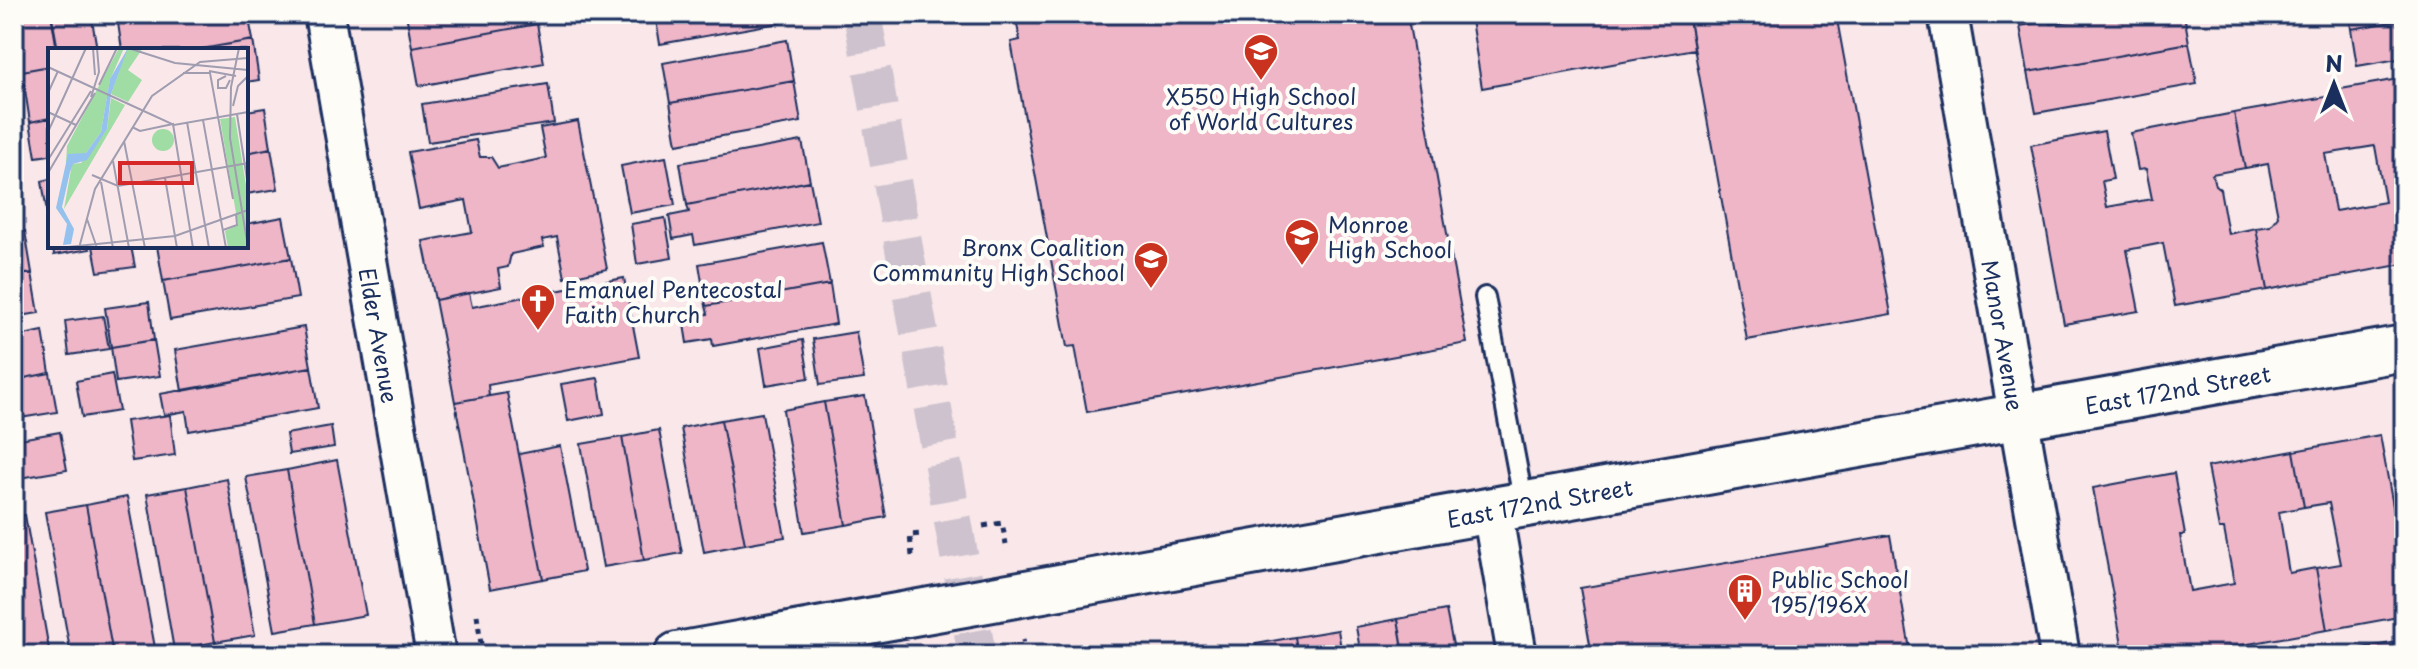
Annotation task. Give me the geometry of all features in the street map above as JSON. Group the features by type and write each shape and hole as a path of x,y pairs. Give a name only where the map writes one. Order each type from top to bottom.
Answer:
{"street":[{"name":"Elder Avenue","path":"324,14 436,655"},
{"name":"Manor Avenue","path":"1948,14 2060,655"},
{"name":"East 172nd Street","path":"677,655 2404,348"},
{"path":"1508,507 1517,655"}],"lane":[{"path":"1485,297 1508,507"}],"path":[{"path":"983,526 1002,523 1006,544"},
{"path":"912,556 910,535 923,534"},
{"path":"477,615 481,644"},
{"path":"1011,655 1025,652 1023,635"}],"building":[{"path":"51,14 57,48 48,48 48,66 22,71 14,18"},
{"path":"91,14 97,48 58,48 52,17"},
{"path":"169,14 248,14 253,40 207,48 122,48 118,23"},
{"path":"406,14 535,14 537,24 412,47"},
{"path":"655,14 782,14 784,22 660,44"},
{"path":"1015,14 1407,14 1467,343 1087,412 1075,346 1067,347 1011,42 1020,40"},
{"path":"1470,14 1688,14 1694,49 1482,88"},
{"path":"1688,14 1836,14 1891,314 1747,340"},
{"path":"2108,14 2184,14 2189,43 2028,72 2020,26"},
{"path":"2349,14 2404,14 2404,20 2351,29"},
{"path":"2404,20 2404,58 2357,66 2351,29"},
{"path":"537,24 544,63 419,86 412,47"},
{"path":"253,40 259,80 248,82 248,48 207,48"},
{"path":"787,40 794,81 670,103 663,63"},
{"path":"2189,43 2197,84 2036,113 2028,72"},
{"path":"48,66 48,118 30,122 22,71"},
{"path":"2404,78 2404,264 2267,290 2256,228 2270,226 2278,216 2268,164 2245,168 2234,113 2337,95 2335,90","holes":["2375,146 2385,202 2335,211 2325,154"]},
{"path":"794,81 801,122 677,144 670,103"},
{"path":"548,84 554,123 428,142 422,104"},
{"path":"265,108 271,148 248,153 248,111"},
{"path":"2234,113 2245,168 2212,174 2215,185 2220,189 2228,234 2256,228 2267,290 2175,306 2163,243 2127,250 2139,311 2064,324 2031,145 2104,131 2113,179 2102,181 2107,207 2152,199 2146,169 2138,170 2131,133"},
{"path":"48,118 48,155 36,157 30,122"},
{"path":"578,121 607,269 565,278 557,237 542,240 544,247 511,254 508,267 498,269 501,287 435,300 423,241 472,232 466,200 419,209 408,152 476,140 480,157 491,157 498,168 546,158 540,128"},
{"path":"802,141 810,181 687,205 680,163"},
{"path":"271,148 278,189 248,194 248,153"},
{"path":"666,157 675,205 630,213 621,166"},
{"path":"14,173 22,213 14,215"},
{"path":"48,180 48,219 42,181"},
{"path":"810,181 818,222 695,245 693,235 673,239 669,216 689,212 687,205"},
{"path":"283,217 291,258 163,281 157,248 248,248 248,224"},
{"path":"665,218 672,258 637,264 631,224"},
{"path":"25,231 32,273 14,276 14,233"},
{"path":"822,242 830,284 706,306 699,264"},
{"path":"53,248 90,249 54,255"},
{"path":"93,248 131,248 135,267 98,272"},
{"path":"291,258 298,298 170,320 163,281"},
{"path":"32,273 39,313 14,317 14,276"},
{"name":"Emanuel Pentecostal Faith Church","path":"624,278 639,357 488,385 489,396 455,402 435,300 469,293 472,307"},
{"path":"830,284 836,324 713,346 712,339 687,343 683,318 708,314 706,306"},
{"path":"149,302 154,340 111,347 105,308"},
{"path":"103,316 109,349 69,355 65,321"},
{"path":"304,327 311,367 182,391 175,350"},
{"path":"43,331 50,373 14,380 14,337"},
{"path":"856,332 864,379 820,385 813,339"},
{"path":"154,340 160,376 116,382 111,347"},
{"path":"803,340 809,378 766,385 760,348"},
{"path":"311,367 318,408 189,431 186,411 164,415 160,394"},
{"path":"50,373 57,412 14,419 14,380"},
{"path":"112,374 119,411 82,417 76,381"},
{"path":"598,378 604,414 568,421 561,384"},
{"path":"507,393 543,579 490,589 455,402"},
{"path":"865,396 886,517 846,525 824,402"},
{"path":"824,402 846,525 804,532 783,410"},
{"path":"762,413 785,537 745,544 721,420"},
{"path":"170,415 175,455 132,461 126,421"},
{"path":"721,420 745,544 704,552 681,428"},
{"path":"331,426 334,447 289,454 286,434"},
{"path":"659,430 682,553 644,560 622,437"},
{"path":"60,432 67,470 14,479 14,440"},
{"path":"2380,435 2399,539 2404,538 2404,616 2327,630 2316,568 2341,564 2329,503 2304,507 2294,451"},
{"path":"622,437 644,560 603,567 581,444"},
{"path":"560,446 584,571 543,579 519,454"},
{"path":"2294,451 2304,507 2279,512 2289,573 2316,568 2327,630 2187,655 2124,655 2093,488 2174,473 2185,535 2180,535 2190,591 2234,583 2224,529 2219,529 2207,467"},
{"path":"337,460 366,615 315,624 287,470"},
{"path":"287,470 315,624 275,631 246,477"},
{"path":"227,479 255,635 215,642 187,487"},
{"path":"187,487 215,642 174,650 147,494"},
{"path":"127,497 156,653 143,655 113,655 86,505"},
{"path":"86,505 113,655 71,655 45,512"},
{"path":"25,515 50,655 14,655 14,517"},
{"name":"Public School 195/196X","path":"1890,535 1911,655 1592,655 1580,588"},
{"path":"1446,610 1455,655 1404,655 1398,619"},
{"path":"1398,619 1404,655 1361,655 1356,627"},
{"path":"1338,630 1342,655 1298,655 1295,637"},
{"path":"1295,637 1298,655 1258,655 1256,644"},
{"path":"2404,641 2404,655 2363,655 2361,648"},
{"path":"1236,649 1237,655 1202,655"}],"tunnel":[{"path":"862,14 977,655"}],"place":[{"name":"X550 High School of World Cultures","path":"1261,82"},
{"name":"Monroe High School","path":"1302,267"},
{"name":"Bronx Coalition Community High School","path":"1151,290"},
{"name":"Emanuel Pentecostal Faith Church","path":"538,332"},
{"name":"Public School 195/196X","path":"1745,622"}]}
